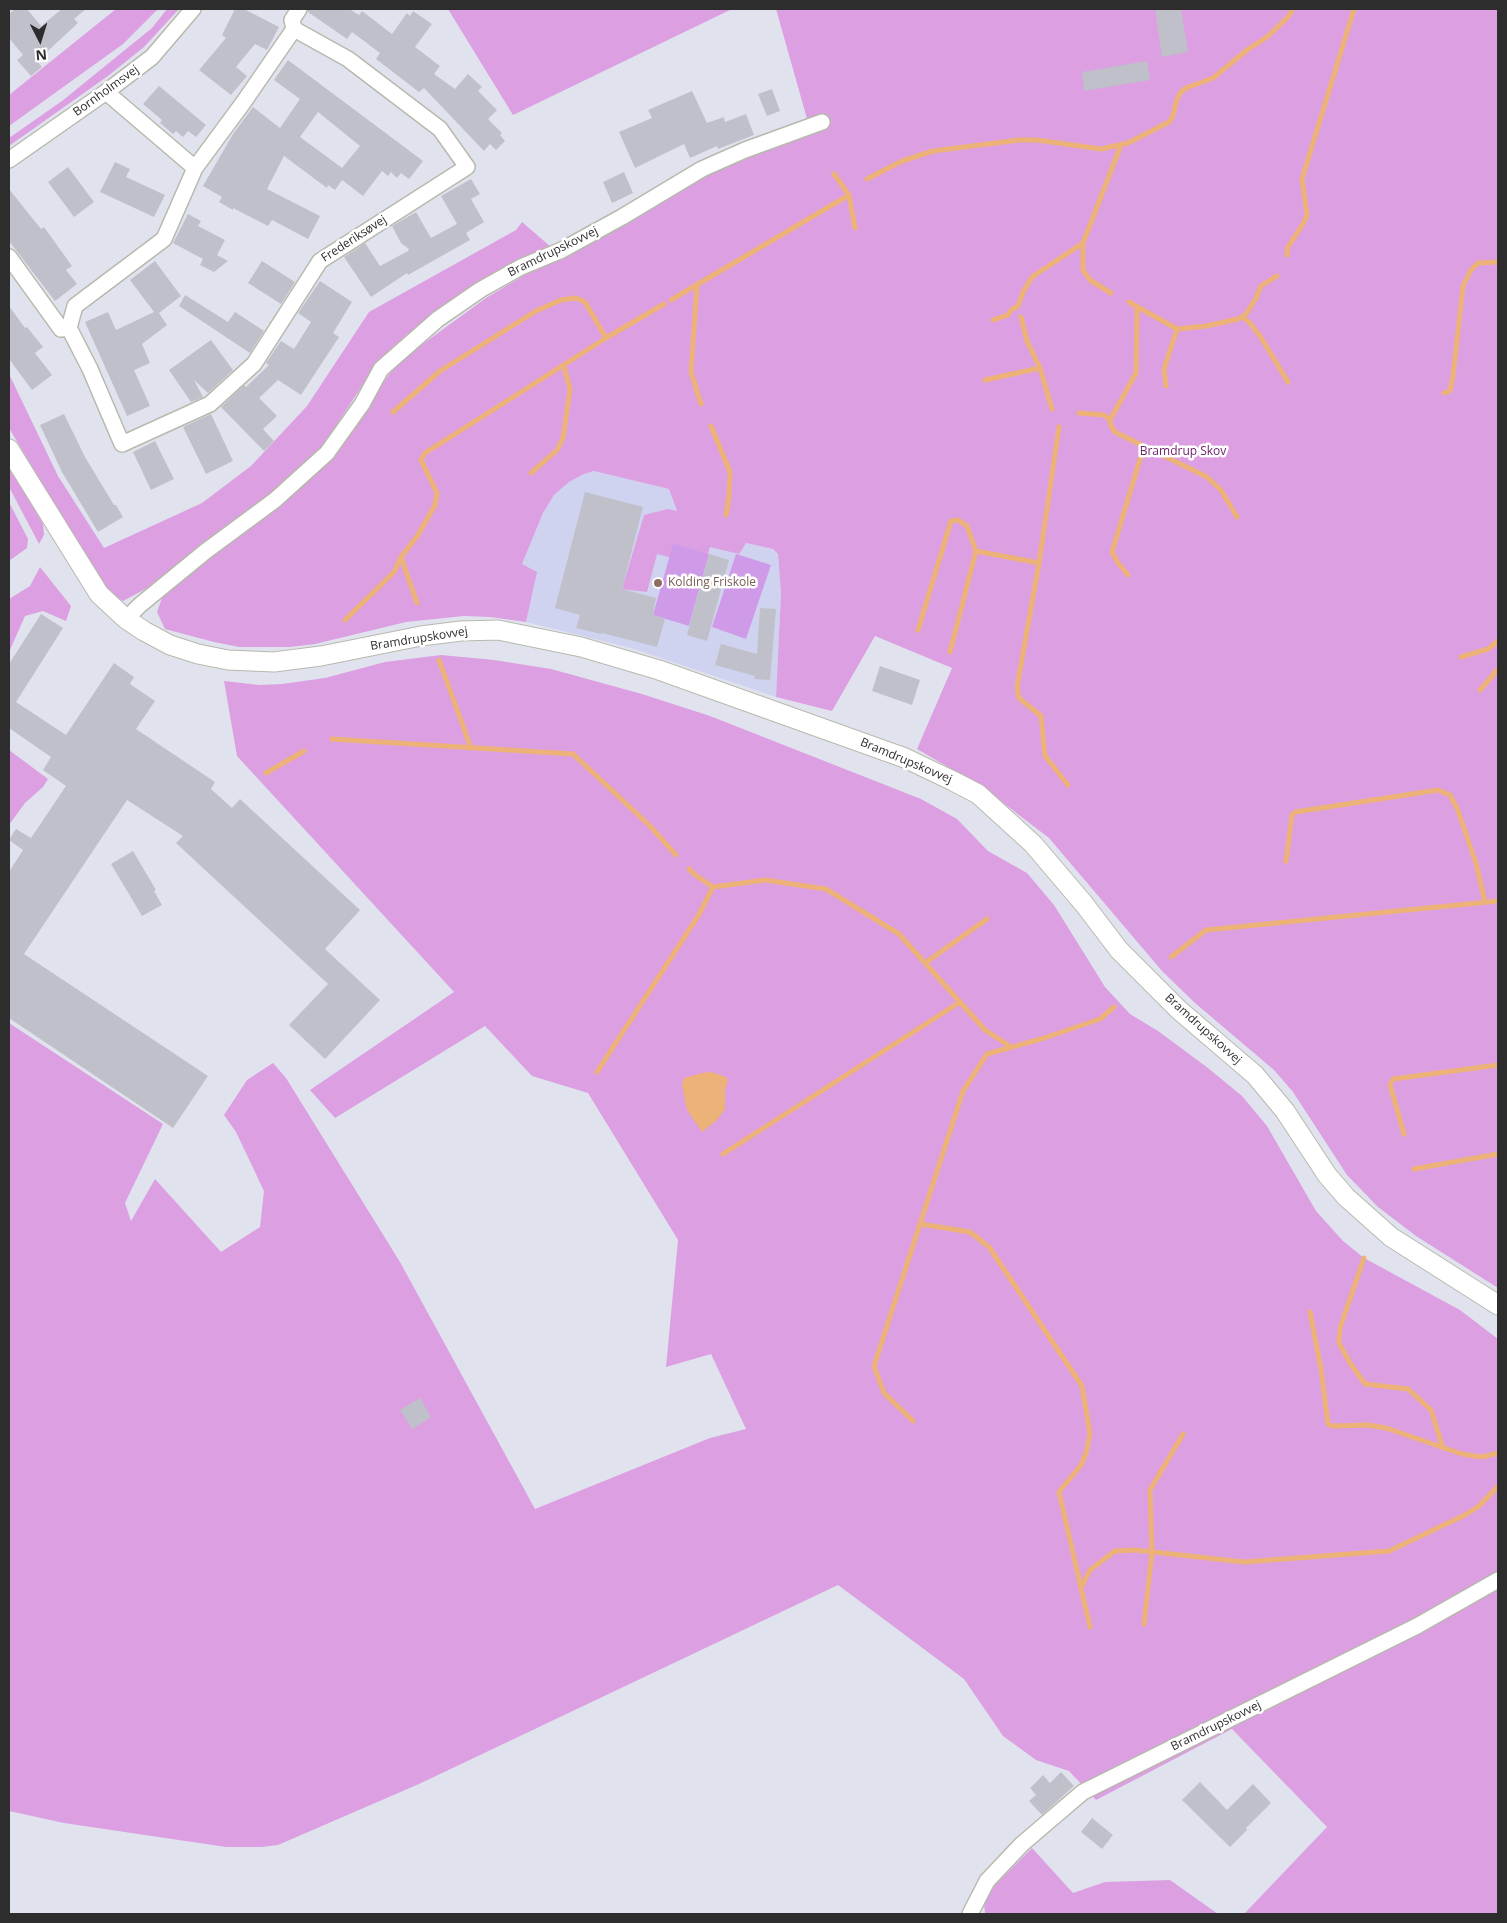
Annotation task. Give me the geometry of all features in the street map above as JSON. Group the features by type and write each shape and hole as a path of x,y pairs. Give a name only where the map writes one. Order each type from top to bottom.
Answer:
{"street":[{"name":"Bornholmsvej","path":"9,160 106,92 152,57 193,9"},
{"path":"69,328 75,306 164,239 195,168 243,103 294,28 292,20 299,9"},
{"name":"Frederiksøvej","path":"9,257 61,329 69,328 90,368 122,444 210,404 254,364 320,261 467,167 440,129 348,59 294,28"},
{"path":"106,92 195,168"},
{"name":"Bramdrupskovvej","path":"126,619 140,605 206,551 275,500 327,453 362,404 381,369 438,320 480,290 521,266 562,250 702,169 745,150 822,122"},
{"name":"Bramdrupskovvej","path":"9,449 99,594 126,619 170,645 198,654 228,660 274,662 321,656 421,636 461,631 498,630 581,647 659,670 905,758 978,794 1033,844 1084,904 1119,950 1179,1010 1255,1075 1285,1112 1327,1175 1346,1197 1391,1237 1498,1305"},
{"name":"Bramdrupskovvej","path":"970,1914 987,1881 1022,1844 1083,1792 1417,1626 1498,1580"}],"shaded area":[{"name":"Kolding Friskole","path":"595,471 669,489 684,530 773,549 778,553 781,593 776,697 631,648 526,622 529,608 522,564 543,513 554,495 569,482 584,474"},
{"path":"673,544 709,554 689,626 653,615"},
{"path":"736,554 771,565 746,639 712,627"},
{"path":"711,1072 726,1077 728,1081 725,1089 725,1109 717,1120 702,1132 687,1110 682,1085 684,1078"}],"green space":[{"path":"116,9 158,9 123,44 9,126 9,95"},
{"path":"167,9 179,9 144,47 108,76 9,146 9,138 62,101 152,28"},
{"path":"448,9 732,9 513,115"},
{"name":"Bramdrup Skov","path":"776,9 1498,9 1498,1288 1416,1236 1378,1207 1347,1175 1293,1092 1274,1070 1195,1003 1162,971 1049,838 981,786 917,749 952,668 875,636 832,711 776,697 781,593 778,554 773,549 746,543 739,554 710,547 704,566 657,554 647,592 622,589 644,515 668,509 677,511 669,489 594,471 569,482 554,495 543,513 522,564 537,572 526,622 490,617 464,616 406,622 315,644 290,647 239,647 165,629 157,612 163,595 196,567 279,506 308,481 336,449 398,362 486,298 523,276 560,259 713,171 811,133"},
{"path":"522,222 551,247 486,280 406,335 371,372 324,444 281,489 227,527 149,587 123,601 111,594 91,567 9,428 9,374 58,476 104,548 202,503 251,466 307,406 369,312 516,230"},
{"path":"9,465 43,524 44,535 39,544 9,487"},
{"path":"9,502 28,539 27,548 9,561"},
{"path":"40,567 71,606 66,621 43,611 25,616 9,652 9,599 30,586"},
{"path":"441,655 494,660 551,669 642,694 710,716 921,799 957,819 988,851 1027,873 1054,905 1105,987 1130,1014 1158,1031 1242,1096 1267,1126 1316,1211 1343,1241 1364,1258 1460,1310 1498,1339 1498,1914 1244,1914 1327,1827 1232,1729 1096,1800 1069,1771 1036,1760 1003,1736 964,1679 838,1585 419,1784 278,1845 226,1847 64,1823 9,1811 9,1023 163,1124 125,1203 131,1221 155,1179 221,1252 260,1227 264,1191 236,1132 224,1115 247,1080 273,1063 286,1078 400,1262 535,1509 710,1438 746,1429 711,1354 666,1367 678,1240 588,1093 532,1076 485,1026 335,1118 310,1090 454,992 237,756 224,681 259,685 282,684 325,678 385,662"},
{"path":"9,750 48,779 43,787 25,803 9,825"},
{"path":"1032,1848 1073,1893 1105,1882 1170,1880 1218,1914 985,1914 984,1901 996,1884"}],"building":[{"path":"15,9 27,9 41,26 62,9 86,9 74,19 78,23 37,61 42,67 31,76 17,60 23,55 9,38 9,14"},
{"path":"235,9 244,9 279,27 267,50 255,44 236,67 247,76 231,95 199,70 226,38 222,35"},
{"path":"308,9 349,9 359,15 362,11 392,34 407,13 410,16 413,11 432,24 415,47 440,66 434,74 455,89 468,74 482,87 478,91 497,110 488,119 502,133 500,135 505,141 496,150 490,144 484,151 424,88 419,92 376,59 380,53 352,32 347,39 308,12"},
{"path":"1155,9 1181,9 1188,52 1162,57"},
{"path":"288,60 423,161 409,179 401,173 397,178 391,172 388,176 382,171 363,196 342,180 335,190 328,185 327,188 284,156 267,189 320,216 308,239 272,220 268,226 233,208 233,210 219,202 222,197 203,186 233,134 253,107 280,128 300,99 274,80","holes":["318,112 360,146 342,168 300,137"]},
{"path":"1147,61 1150,80 1084,91 1082,72"},
{"path":"159,86 206,125 196,137 188,131 183,137 176,131 173,134 160,123 162,120 143,104"},
{"path":"772,89 780,111 767,116 758,94"},
{"path":"692,91 707,123 724,117 725,122 746,114 754,135 718,149 717,146 690,158 684,144 635,168 619,132 652,118 648,110"},
{"path":"115,162 130,169 126,177 165,195 154,217 100,192"},
{"path":"68,167 94,202 74,217 48,182"},
{"path":"624,172 633,193 612,203 603,182"},
{"path":"471,179 480,194 471,199 484,222 466,233 470,240 408,275 407,273 371,297 344,257 365,243 380,266 408,251 409,249 401,243 392,226 416,212 431,238 457,224 441,196"},
{"path":"9,189 41,229 44,227 72,266 66,270 77,284 55,301 9,241"},
{"path":"188,214 201,221 198,226 225,240 217,255 228,261 214,272 200,265 203,259 173,243"},
{"path":"155,261 181,296 159,313 167,325 142,344 150,363 134,370 150,406 127,416 85,322 108,312 116,330 154,312 130,280"},
{"path":"262,261 295,282 281,304 248,283"},
{"path":"320,281 352,302 333,333 339,337 301,395 278,380 259,398 277,416 263,429 274,441 264,451 221,407 269,365 266,363 281,341 294,349 311,322 298,313"},
{"path":"185,295 228,322 235,312 264,331 250,353 179,306"},
{"path":"9,306 25,328 27,327 43,347 35,353 52,375 32,390 9,359"},
{"path":"211,340 233,370 208,393 194,380 203,397 191,402 169,370"},
{"path":"64,414 85,457 123,517 98,532 62,472 40,425"},
{"path":"211,414 233,461 206,474 183,427"},
{"path":"155,441 174,479 151,490 133,452"},
{"path":"585,492 643,507 622,589 656,598 653,615 665,619 657,647 576,628 580,615 555,608"},
{"path":"709,554 729,560 707,641 687,635"},
{"path":"760,608 776,609 770,680 754,679 755,676 715,665 721,644 757,654"},
{"path":"41,614 63,628 16,702 66,735 114,663 134,677 130,684 155,701 136,729 215,782 211,789 232,808 240,799 360,910 325,949 380,1000 325,1059 289,1025 328,984 176,843 183,836 127,800 24,954 208,1076 173,1128 9,1018 9,872 23,850 9,840 16,829 31,838 66,786 43,770 51,757 9,728 9,664"},
{"path":"880,666 920,680 912,705 872,691"},
{"path":"133,851 156,890 154,891 162,905 142,916 111,864"},
{"path":"420,1398 431,1417 412,1429 400,1410"},
{"path":"1061,1772 1074,1786 1042,1815 1029,1801 1036,1795 1030,1788 1043,1775 1050,1783"},
{"path":"1200,1782 1227,1810 1253,1784 1271,1803 1230,1847 1182,1800"},
{"path":"1092,1818 1113,1835 1102,1849 1081,1832"}],"waterway":[{"path":"867,179 902,161 933,151 1019,140 1037,140 1101,149 1128,143 1169,122 1173,116 1180,93 1186,88 1213,78 1247,50 1267,37 1288,17 1293,9"},
{"path":"1287,255 1288,247 1307,215 1302,179 1354,9"},
{"path":"993,320 1008,315 1011,310 1018,306 1023,292 1032,277 1083,243 1121,145"},
{"path":"834,174 849,195 855,228"},
{"path":"671,300 849,195"},
{"path":"1083,243 1083,270 1090,280 1111,293"},
{"path":"1444,393 1450,391 1453,376 1463,286 1471,270 1478,263 1498,262"},
{"path":"1129,302 1177,329 1206,326 1238,319 1246,314 1261,286 1277,276"},
{"path":"697,285 691,372 701,404"},
{"path":"393,412 440,371 536,311 561,300 576,298 585,302 606,338"},
{"path":"345,620 394,572 401,557 418,535 435,505 437,493 421,460 425,453 606,338 664,304"},
{"path":"1137,307 1136,373 1110,420 1111,426 1115,432 1207,477 1221,490 1237,517"},
{"path":"1021,317 1027,341 1040,368 1052,409"},
{"path":"1242,317 1249,322 1260,336 1288,382"},
{"path":"1166,386 1164,369 1177,329"},
{"path":"531,473 557,450 563,438 570,389 564,367"},
{"path":"985,380 1040,368"},
{"path":"1079,413 1104,415 1110,420"},
{"path":"711,426 730,472 726,515"},
{"path":"1059,427 1039,563 1017,687 1019,698 1041,716 1045,756 1068,785"},
{"path":"1128,575 1112,552 1144,446"},
{"path":"918,630 951,521 958,520 967,526 976,551 1039,563"},
{"path":"950,652 976,551"},
{"path":"401,557 417,603"},
{"path":"1461,657 1488,649 1498,641"},
{"path":"439,660 471,748"},
{"path":"1480,690 1498,669"},
{"path":"332,739 573,754 650,826 676,855"},
{"path":"266,773 304,751"},
{"path":"1286,861 1292,815 1295,812 1438,790 1450,795 1457,808 1476,863 1485,902"},
{"path":"689,869 713,887"},
{"path":"597,1072 698,916 713,887 765,880 826,889 899,934 985,1030 1011,1047"},
{"path":"1171,957 1206,930 1498,901"},
{"path":"925,963 987,919"},
{"path":"723,1154 960,1002"},
{"path":"913,1421 884,1393 874,1366 963,1091 987,1054 1041,1039 1100,1019 1114,1007"},
{"path":"1404,1134 1390,1085 1393,1079 1498,1065"},
{"path":"1414,1169 1498,1154"},
{"path":"920,1224 970,1232 989,1247 1082,1386 1090,1434 1086,1453 1081,1465 1059,1492 1081,1588"},
{"path":"1364,1258 1340,1328 1339,1343 1365,1384 1408,1389 1431,1410 1443,1448"},
{"path":"1310,1312 1321,1369 1328,1424 1332,1426 1368,1425 1386,1428 1462,1454 1482,1457 1498,1453"},
{"path":"1144,1624 1152,1552 1150,1490 1183,1434"},
{"path":"1090,1627 1081,1588 1090,1570 1115,1551 1135,1550 1244,1562 1389,1551 1465,1515 1479,1506 1498,1486"}],"place":[{"name":"Kolding Friskole","path":"658,583"}]}
